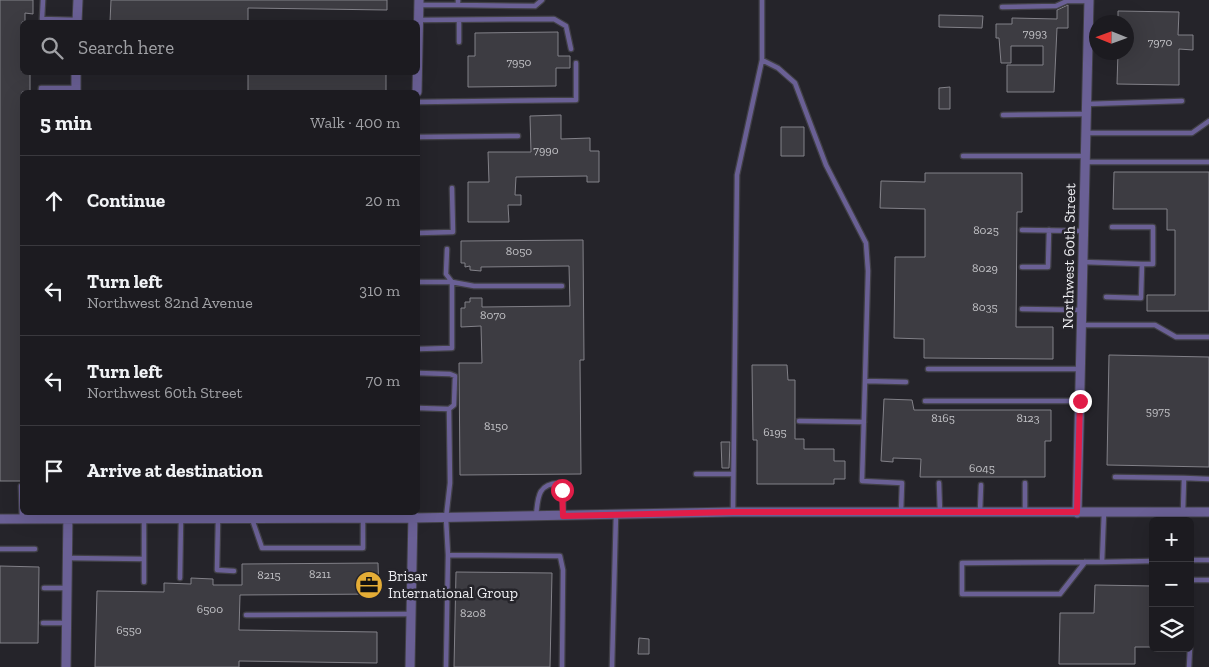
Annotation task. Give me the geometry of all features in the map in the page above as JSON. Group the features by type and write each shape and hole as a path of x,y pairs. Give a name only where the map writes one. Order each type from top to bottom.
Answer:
{"street":[{"path":"77,20 78,0"},
{"name":"Northwest 60th Street","path":"1077,512 1089,0"},
{"path":"418,2 418,20"},
{"path":"76,75 76,90"},
{"path":"418,75 418,90"},
{"path":"0,519 22,520 68,516 252,519 264,516 363,519 413,516 446,518 733,512 1209,512"},
{"path":"66,667 68,516"},
{"path":"410,667 413,516"}],"lane":[{"path":"43,0 42,19 60,20"},
{"path":"418,2 535,6 542,0"},
{"path":"733,512 737,175 762,60 762,0"},
{"path":"1002,7 1056,6 1067,1 1089,0"},
{"path":"418,20 554,19 566,26 571,49"},
{"path":"459,20 459,42"},
{"path":"762,60 778,68 795,83 826,165 866,244 868,271 862,481 902,483 901,512"},
{"path":"420,102 576,100 576,62"},
{"path":"42,90 42,88 76,90"},
{"path":"1003,115 1182,102"},
{"path":"1086,133 1192,133 1209,121"},
{"path":"420,137 518,136"},
{"path":"963,156 1209,162"},
{"path":"420,233 453,232 452,188"},
{"path":"1083,262 1153,264 1153,227 1112,227"},
{"path":"1022,230 1084,231"},
{"path":"1022,267 1048,267 1049,230"},
{"path":"420,349 452,348 452,282 446,274 447,249"},
{"path":"1106,297 1141,298 1142,264"},
{"path":"420,282 452,282 474,286 562,286"},
{"path":"1022,308 1082,310"},
{"path":"1082,325 1155,325 1176,337 1209,338"},
{"path":"928,369 1081,369"},
{"path":"420,373 450,374 455,376 454,405 449,409 420,408"},
{"path":"865,381 906,382"},
{"path":"925,401 1080,401"},
{"path":"446,667 448,555 446,518 450,483 449,409"},
{"path":"799,421 864,422"},
{"path":"696,474 733,474"},
{"path":"1115,476 1209,478"},
{"path":"1183,512 1184,478"},
{"path":"536,516 538,493 542,487 558,483 562,490 563,516"},
{"path":"939,483 940,512"},
{"path":"1025,483 1025,512"},
{"path":"980,512 981,485"},
{"path":"1102,562 1104,512"},
{"path":"612,667 616,514"},
{"path":"22,515 22,520"},
{"path":"144,582 144,559 149,517"},
{"path":"212,517 217,570 234,571"},
{"path":"180,578 181,519"},
{"path":"252,519 262,548 362,548 363,519"},
{"path":"0,549 34,549"},
{"path":"448,555 560,556 563,570 562,667"},
{"path":"67,558 144,559"},
{"path":"1194,560 1209,560"},
{"path":"1085,562 1060,594 962,594 962,563 1149,561"},
{"path":"1194,580 1209,580"},
{"path":"44,588 67,588"},
{"path":"246,615 411,614"},
{"path":"43,623 67,623"},
{"path":"1189,667 1190,652"}],"building":[{"path":"0,0 33,0 33,14 25,13 25,20 20,20 20,75 30,75 30,90 20,90 20,481 0,481"},
{"path":"111,0 387,0 387,10 248,8 248,20 110,20"},
{"path":"1068,5 1068,28 1057,28 1054,92 1007,92 1007,65 1043,65 1043,46 1011,46 1011,63 1001,63 999,38 996,38 996,24 1012,24 1012,18 1057,19 1057,10"},
{"path":"1118,11 1179,12 1178,35 1193,35 1193,50 1179,49 1179,85 1117,84 1118,60 1134,60 1134,15 1118,15"},
{"path":"939,15 983,16 982,28 939,27"},
{"path":"558,32 558,56 570,56 570,68 556,68 556,86 468,87 468,56 475,56 475,33"},
{"path":"248,75 386,75 386,90 248,90"},
{"path":"950,87 950,109 939,109 939,88"},
{"path":"561,115 561,139 590,138 590,151 599,151 599,182 587,182 587,176 516,177 515,195 521,195 521,205 508,205 509,222 468,222 468,182 489,182 488,152 531,152 530,116"},
{"path":"781,127 804,127 804,156 781,156"},
{"path":"1114,172 1209,172 1209,311 1147,311 1147,295 1175,295 1175,230 1167,230 1167,209 1113,209"},
{"path":"925,173 1022,173 1022,212 1017,212 1016,327 1053,327 1053,359 924,358 924,339 894,338 895,257 925,257 925,209 880,208 881,181 925,182"},
{"path":"583,240 584,360 580,360 581,474 460,475 459,363 482,363 481,326 461,327 461,308 465,308 465,302 470,302 470,298 482,298 482,307 570,306 569,266 481,267 481,271 470,270 470,266 465,267 465,263 461,263 461,241"},
{"path":"1109,355 1209,357 1209,467 1107,465"},
{"path":"752,365 787,365 788,380 795,380 795,439 804,439 804,449 834,449 834,461 845,461 845,479 834,479 834,484 757,484 757,440 753,440"},
{"path":"884,399 912,400 914,410 1051,410 1051,441 1045,441 1045,477 920,477 921,459 893,458 893,462 881,461"},
{"path":"721,442 730,442 729,468 722,468"},
{"path":"378,563 379,594 240,595 239,630 377,632 377,663 239,661 239,667 95,667 97,591 164,592 164,583 191,584 191,578 213,579 213,585 242,585 242,564"},
{"path":"0,566 39,567 38,643 0,643"},
{"path":"456,572 552,573 550,667 454,667"},
{"path":"1095,585 1149,586 1149,647 1135,647 1135,664 1059,664 1060,613 1094,613"},
{"path":"639,638 649,639 649,654 638,654"}],"place":[{"name":"Brisar International Group","path":"369,585"}],"route":[{"path":"562,490 563,516 733,512 1077,512 1080,401"}]}
